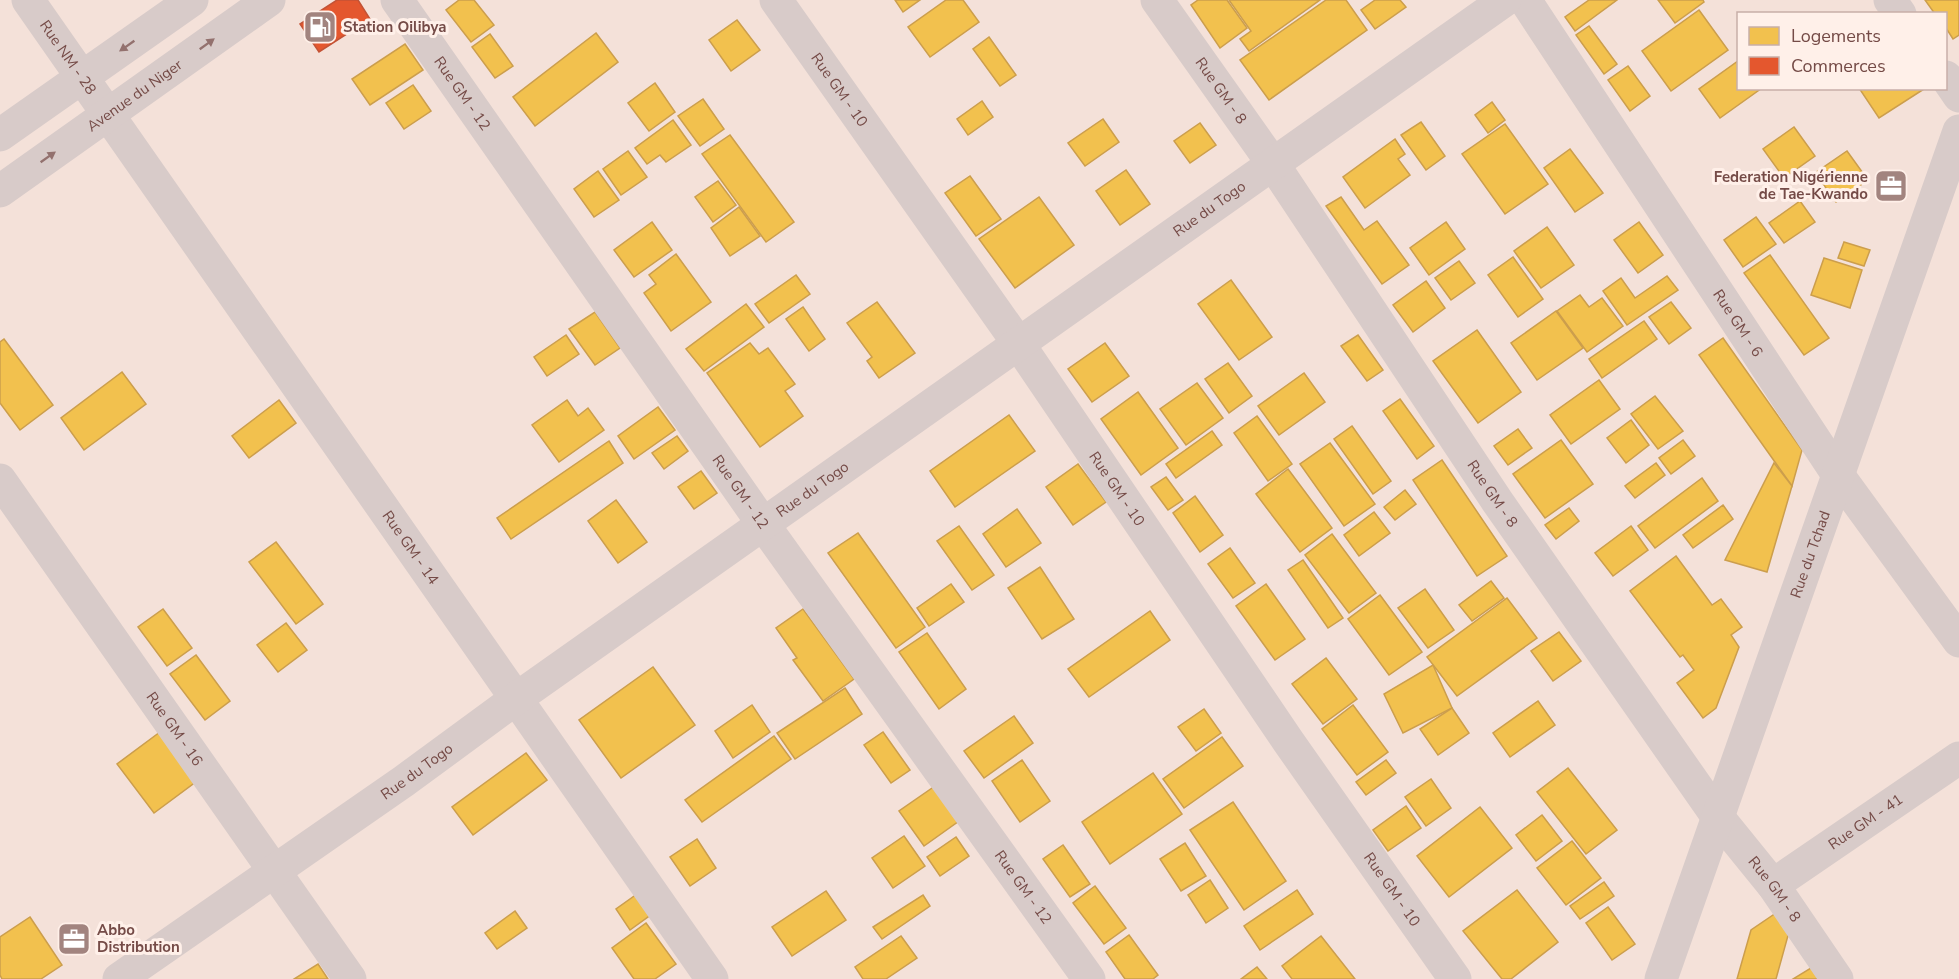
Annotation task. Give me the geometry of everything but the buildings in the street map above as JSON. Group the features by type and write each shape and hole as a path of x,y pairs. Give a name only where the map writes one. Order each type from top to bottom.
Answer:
{"street":[{"name":"Rue NM - 28","path":"28,0 109,115"},
{"path":"0,135 192,0"},
{"name":"Avenue du Niger","path":"0,191 269,0"},
{"name":"Rue GM - 12","path":"398,0 763,524 1089,979"},
{"name":"Rue GM - 10","path":"776,0 1018,343 1281,731 1455,979"},
{"name":"Rue GM - 8","path":"1157,0 1273,164 1497,501 1717,816 1773,885 1837,979"},
{"name":"Rue du Togo","path":"119,979 273,869 404,781 517,698 1505,0"},
{"name":"Rue GM - 6","path":"1525,0 1838,475 1959,641"},
{"path":"1947,78 1959,96"},
{"name":"Rue GM - 14","path":"109,115 712,979"},
{"name":"Rue du Tchad","path":"1660,979 1959,131"},
{"name":"Rue GM - 16","path":"0,480 350,979"},
{"name":"Rue GM - 41","path":"1773,885 1959,758"}],"shaded area":[{"path":"0,0 1959,0 1959,979 0,979"}],"place":[{"name":"Station Oilibya","path":"320,27"},
{"name":"Federation Nigérienne de Tae-Kwando","path":"1891,186"},
{"name":"Abbo Distribution","path":"74,939"}]}
